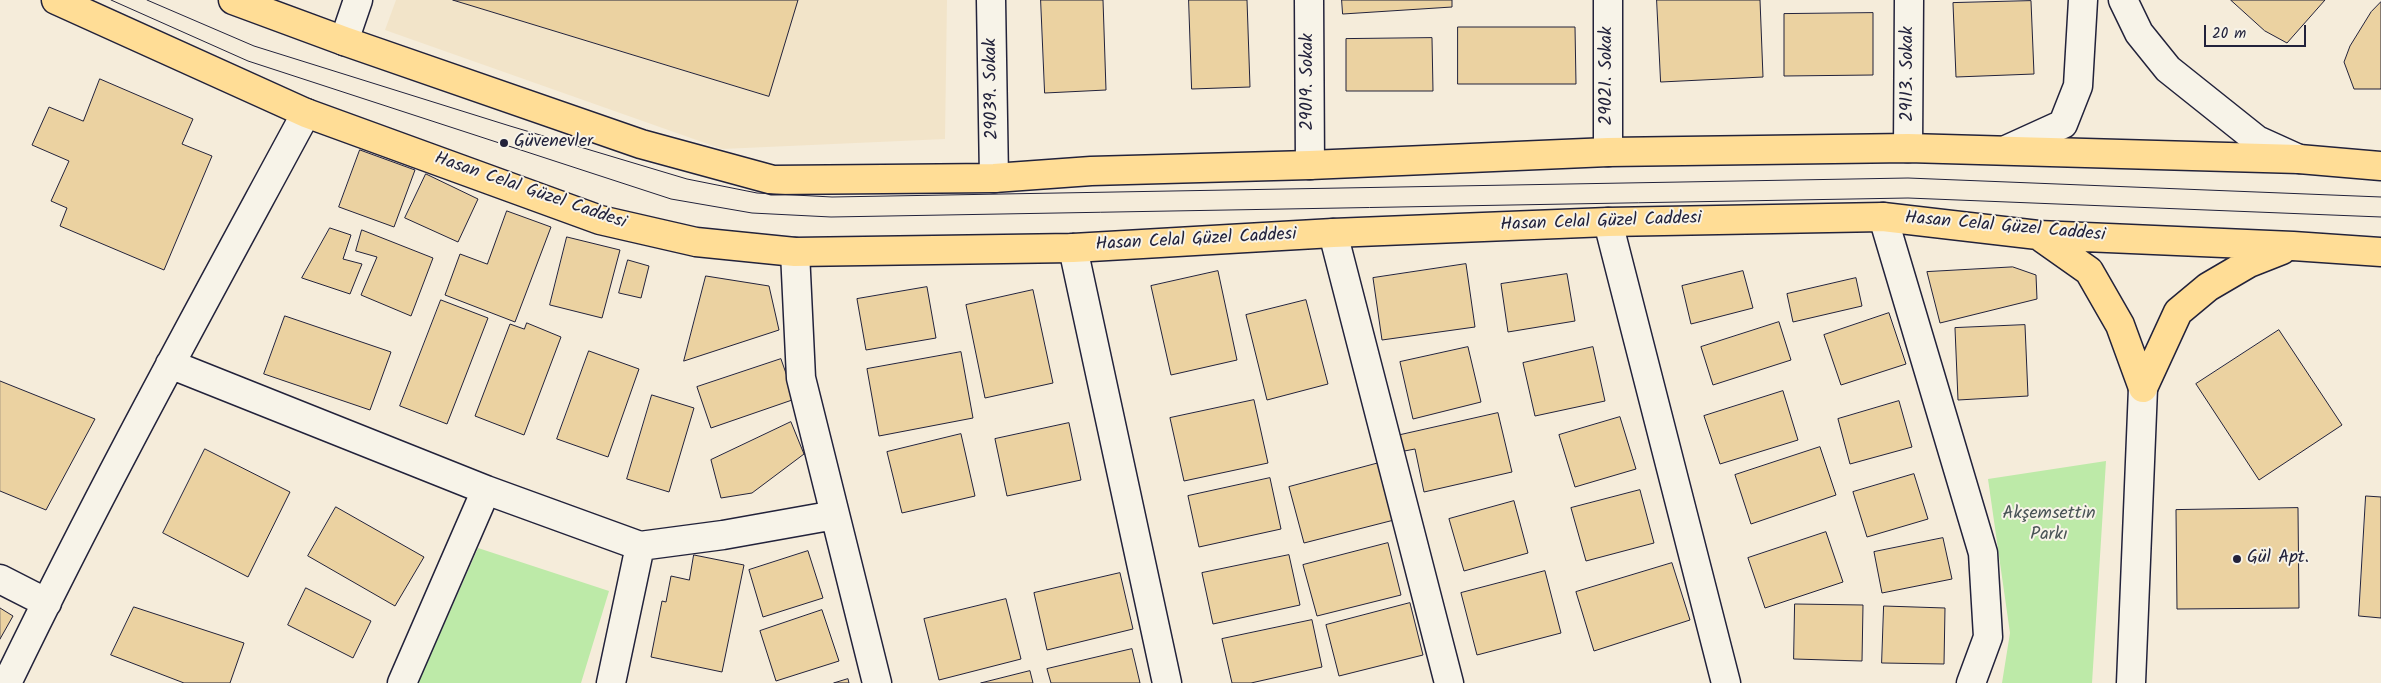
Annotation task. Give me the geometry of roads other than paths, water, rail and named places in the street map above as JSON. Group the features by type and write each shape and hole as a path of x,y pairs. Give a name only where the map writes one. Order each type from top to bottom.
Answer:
{"main road":[{"name":"Hasan Celal Güzel Caddesi","path":"56,0 306,113 600,220 696,242 795,252 1073,248 1333,233 1608,222 1882,216 2038,235 2293,246 2381,252"},
{"path":"233,0 344,41 641,144 773,180 994,178 1091,171 1310,165 1608,152 1908,148 2008,149 2299,159 2381,166"},
{"path":"2038,235 2090,271 2120,325 2143,388"},
{"path":"2143,388 2178,312 2208,287 2241,268 2293,246"}],"street":[{"path":"344,41 358,0"},
{"name":"29039. Sokak","path":"991,0 994,178"},
{"name":"29019. Sokak","path":"1309,0 1310,165"},
{"name":"29021. Sokak","path":"1608,0 1608,152"},
{"name":"29113. Sokak","path":"1908,148 1909,0"},
{"path":"2008,149 2063,124 2078,86 2083,0"},
{"path":"2123,0 2140,33 2168,69 2257,140 2299,159"},
{"path":"7,683 170,364 306,113"},
{"path":"1882,216 1983,553 1988,637 1971,683"},
{"path":"1608,222 1726,683"},
{"path":"1333,233 1449,683"},
{"path":"1073,248 1167,683"},
{"path":"795,252 801,378 877,683"},
{"path":"170,364 486,490 640,546 836,516"},
{"path":"2131,683 2143,388"},
{"path":"402,683 486,490"},
{"path":"611,683 640,546"},
{"path":"0,579 47,603"}],"tram line":[{"path":"111,0 248,61 671,199 752,213 831,217 1908,198 2381,217"},
{"path":"147,0 254,46 687,179 757,193 832,197 1908,178 2381,197"}],"place":[{"name":"Güvenevler","path":"504,143"},
{"name":"Gül Apt.","path":"2237,559"}],"park label":[{"name":"Akşemsettin Parkı","path":"2049,525"}]}
